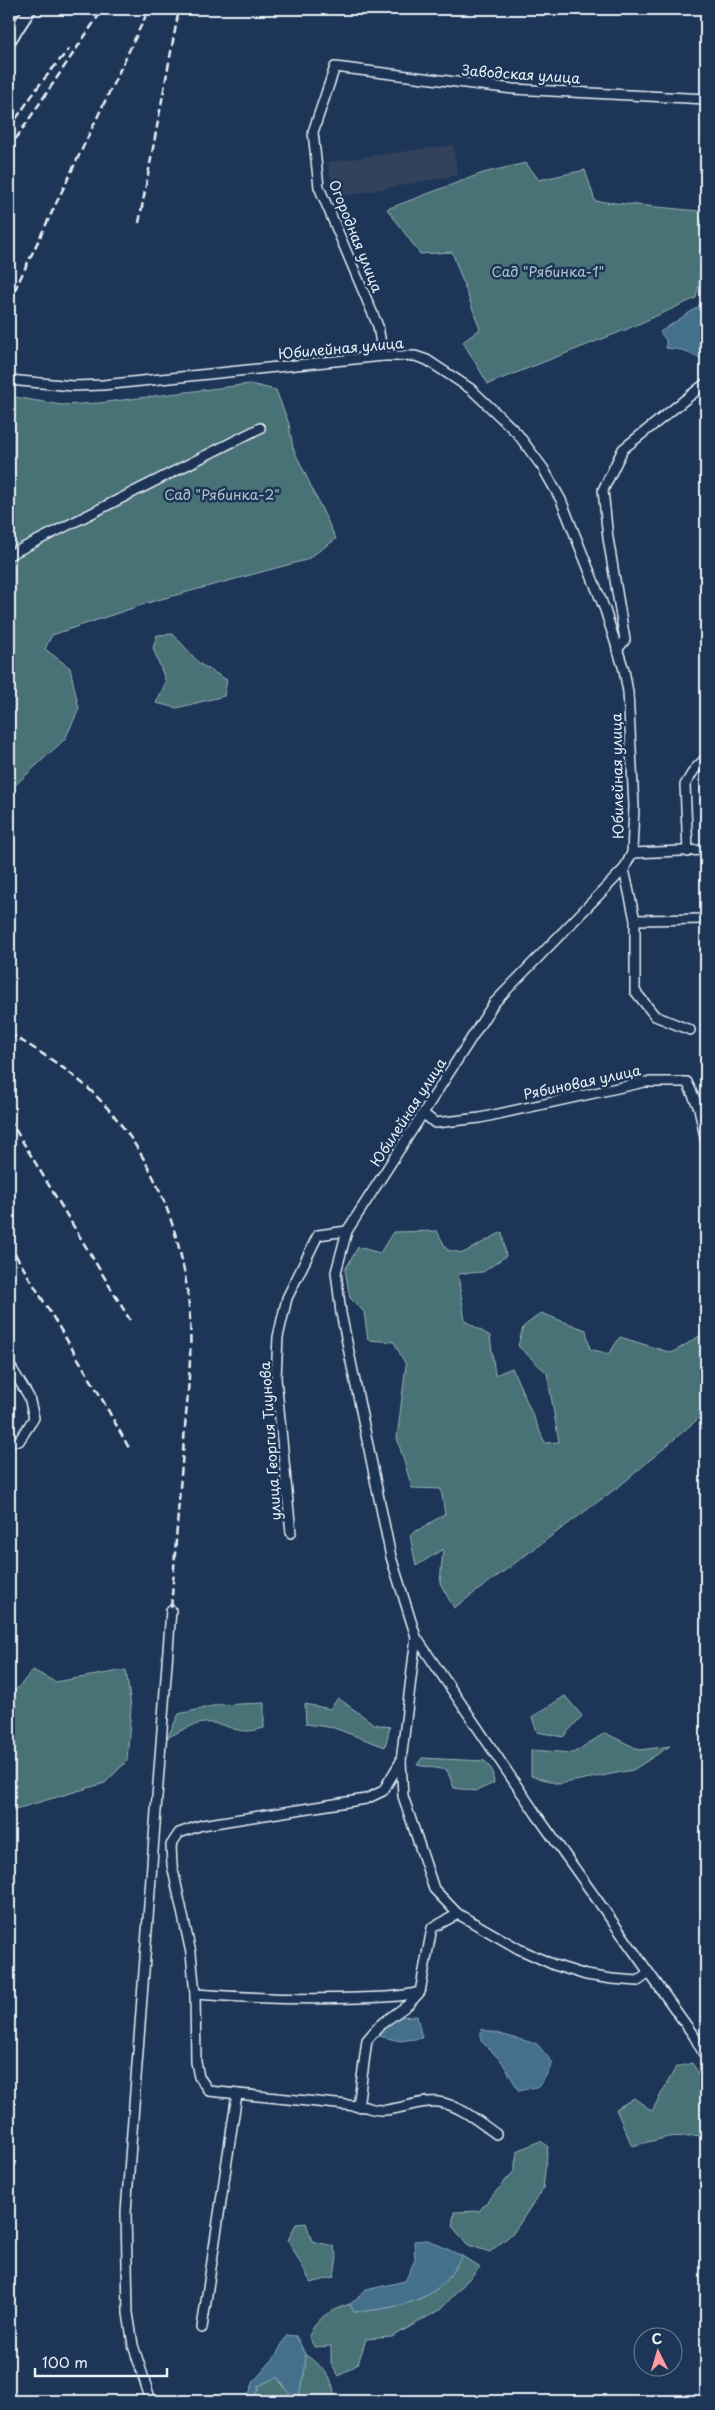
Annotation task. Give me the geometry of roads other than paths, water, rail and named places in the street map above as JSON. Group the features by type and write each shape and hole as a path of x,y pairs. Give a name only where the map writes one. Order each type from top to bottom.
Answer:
{"main road":[{"path":"9,41 30,9"}],"street":[{"name":"Заводская улица","path":"335,67 513,89 706,99"},
{"name":"Огородная улица","path":"335,67 313,132 319,187 378,326 382,356"},
{"name":"Юбилейная улица","path":"9,380 73,386 103,385 382,356 415,356 440,367 471,389 518,433 543,468 561,500 605,610 618,650 628,692 634,806 632,853 624,869 494,1003 347,1231 336,1272 341,1313 391,1557 416,1637 694,2036 706,2058"},
{"path":"618,650 625,640 602,490 623,449 706,384"},
{"path":"9,555 260,428"},
{"path":"688,852 685,786 694,770 706,758"},
{"path":"632,853 706,850"},
{"path":"624,869 635,920 635,992 655,1016 690,1030"},
{"path":"635,920 706,919"},
{"name":"Рябиновая улица","path":"424,1114 435,1123 480,1118 644,1082 687,1082 699,1108 706,1142"},
{"name":"улица Георгия Тиунова","path":"291,1534 276,1378 278,1337 287,1298 318,1235 347,1231"},
{"path":"9,1364 28,1398 34,1418 19,1441 9,1441"},
{"path":"151,2401 133,2345 128,2313 125,2228 171,1610"},
{"path":"416,1637 401,1761 403,1796 434,1888 458,1914 519,1949 578,1972 612,1979 638,1981 649,1973"},
{"path":"401,1761 383,1791 366,1798 202,1825 179,1833 171,1845 172,1865 191,1953 195,1994 198,2077 209,2090 358,2107 375,2111 394,2110 422,2102 438,2102 453,2105 496,2134"},
{"path":"358,2107 367,2040 380,2025 409,2004 420,1992 432,1928 458,1914"},
{"path":"195,1994 260,1999 334,1999 406,1996 420,1992"},
{"path":"202,2328 237,2094"}],"railway":[{"path":"9,149 103,9"},
{"path":"9,302 149,9"},
{"path":"139,223 179,9"},
{"path":"9,129 40,84 69,49"},
{"path":"9,1033 70,1073 89,1089 111,1112 131,1138 147,1166 161,1195 181,1256 187,1287 190,1349 171,1610"},
{"path":"9,1119 130,1320"},
{"path":"9,1244 97,1390 129,1448"}],"park label":[{"name":"Сад \"Рябинка-1\"","path":"548,271"},
{"name":"Сад \"Рябинка-2\"","path":"222,494"}]}
